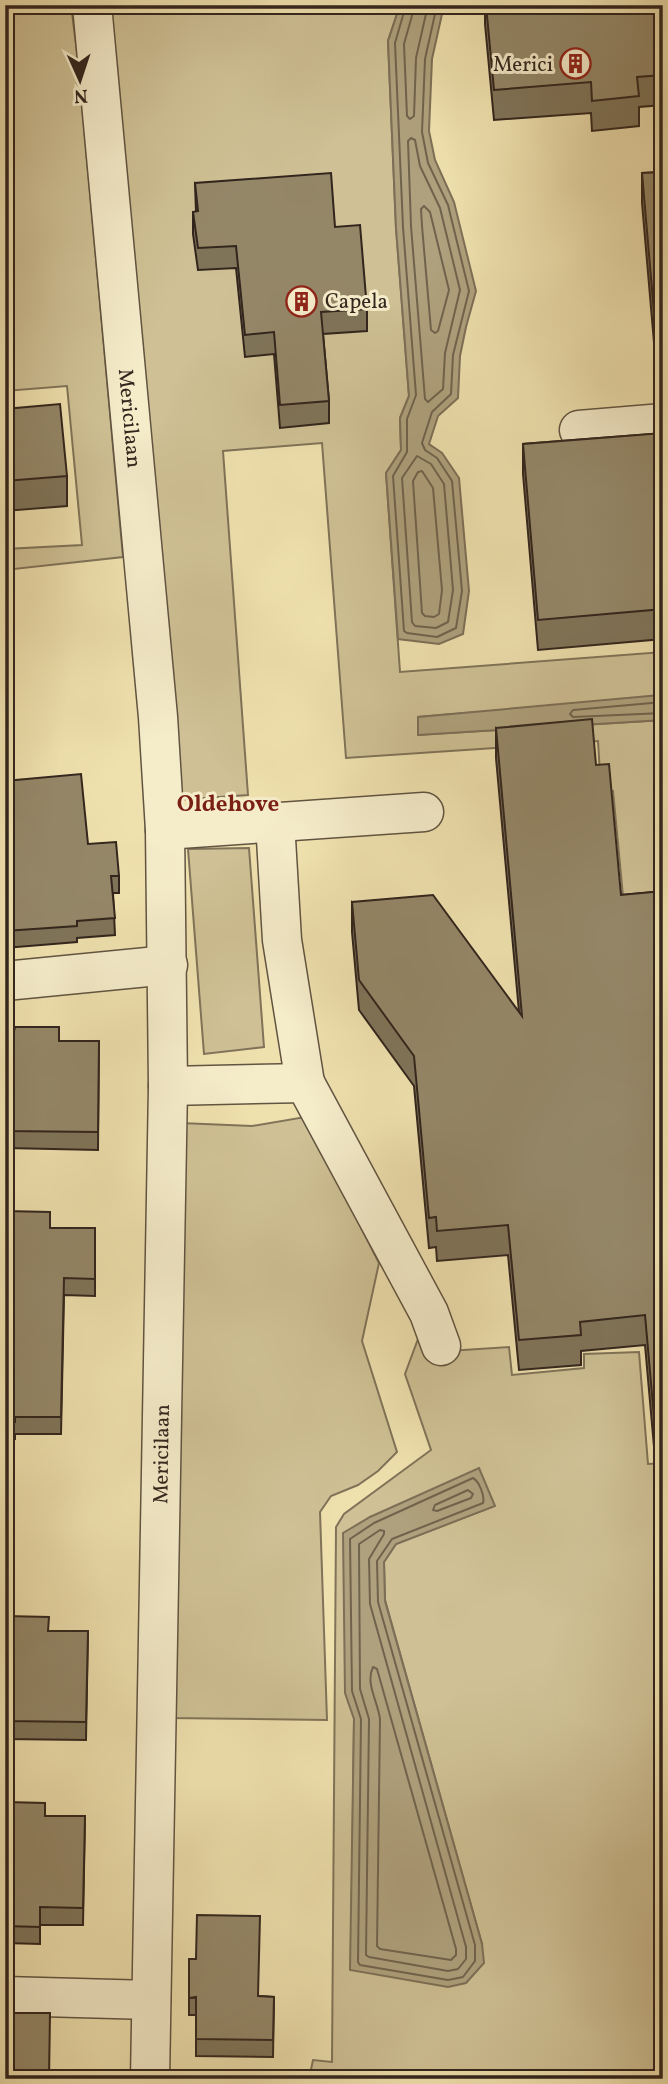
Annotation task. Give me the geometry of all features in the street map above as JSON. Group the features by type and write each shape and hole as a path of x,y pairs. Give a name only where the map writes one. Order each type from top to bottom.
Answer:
{"street":[{"name":"Mericilaan","path":"92,5 157,704 165,830 168,1086 150,2079"},
{"path":"579,430 663,423"},
{"path":"165,830 424,812"},
{"path":"275,822 282,940 305,1083 429,1313 441,1346"},
{"path":"5,981 168,965"},
{"path":"168,1086 305,1083"},
{"path":"5,1996 151,2000"}],"shaded area":[{"path":"5,5 71,5 123,557 5,570 5,549 82,545 67,386 5,391 5,243 10,242 5,183"},
{"path":"111,5 400,5 388,41 396,228 409,396 400,418 401,450 386,473 400,672 663,652 663,697 418,717 418,735 663,720 663,915 625,917 613,791 601,791 598,741 346,758 322,443 223,451 248,795 177,800"},
{"path":"249,848 264,1047 204,1054 188,849"},
{"path":"305,1117 379,1263 362,1341 397,1452 378,1471 358,1485 331,1496 320,1512 327,1720 168,1718 181,1123 252,1126"},
{"path":"418,1339 448,1351 509,1347 512,1375 584,1368 584,1354 639,1352 648,1464 663,1463 663,2079 309,2079 313,2060 332,2062 336,1527 344,1514 431,1450 405,1374","holes":["494,1506 396,1544 384,1562 385,1600 482,1944 351,1970 354,1719 370,1517"]}],"water":[{"path":"400,5 444,5 432,59 429,131 435,160 454,202 476,291 460,356 458,398 438,416 429,444 442,453 459,478 469,591 463,634 439,644 398,639 386,473 401,450 400,418 409,396 396,228 388,41"},
{"path":"660,695 663,697 663,720 418,735 418,717"},
{"path":"479,1468 495,1506 396,1544 384,1562 385,1601 482,1944 484,1963 466,1983 448,1987 350,1970 354,1719 345,1693 343,1533 370,1517"}],"building":[{"name":"Merici","path":"486,5 663,5 663,75 637,77 639,96 592,101 591,82 494,90"},
{"path":"663,172 663,359 658,359 642,173"},
{"name":"Capela","path":"331,173 335,227 360,225 367,309 321,312 329,401 280,405 274,332 245,335 236,246 198,248 193,212 198,211 195,183"},
{"path":"60,404 67,476 5,481 5,409"},
{"path":"663,433 663,609 538,620 523,444"},
{"path":"592,719 596,765 609,764 621,895 663,891 663,1427 655,1428 645,1315 580,1322 581,1335 519,1340 508,1225 437,1231 436,1217 429,1218 414,1056 359,980 352,902 433,895 522,1016 496,728"},
{"path":"81,774 88,844 116,842 119,876 111,876 115,918 77,921 77,926 5,931 5,781"},
{"path":"15,1027 59,1027 59,1041 99,1041 98,1132 6,1131 8,1055"},
{"path":"5,1211 50,1212 50,1228 95,1228 95,1279 64,1278 61,1417 15,1417 15,1422 5,1422"},
{"path":"5,1616 49,1617 48,1631 88,1631 86,1722 5,1721"},
{"path":"5,1802 45,1803 45,1816 85,1816 83,1908 40,1907 40,1927 5,1926"},
{"path":"197,1915 260,1916 258,1996 274,1997 273,2040 196,2039 196,1997 189,1998 189,1959 196,1959"},
{"path":"5,2013 50,2013 49,2079 5,2079"}],"place":[{"name":"Merici","path":"576,64"},
{"name":"Capela","path":"302,301"}],"district":[{"name":"Oldehove","path":"228,803"}]}
